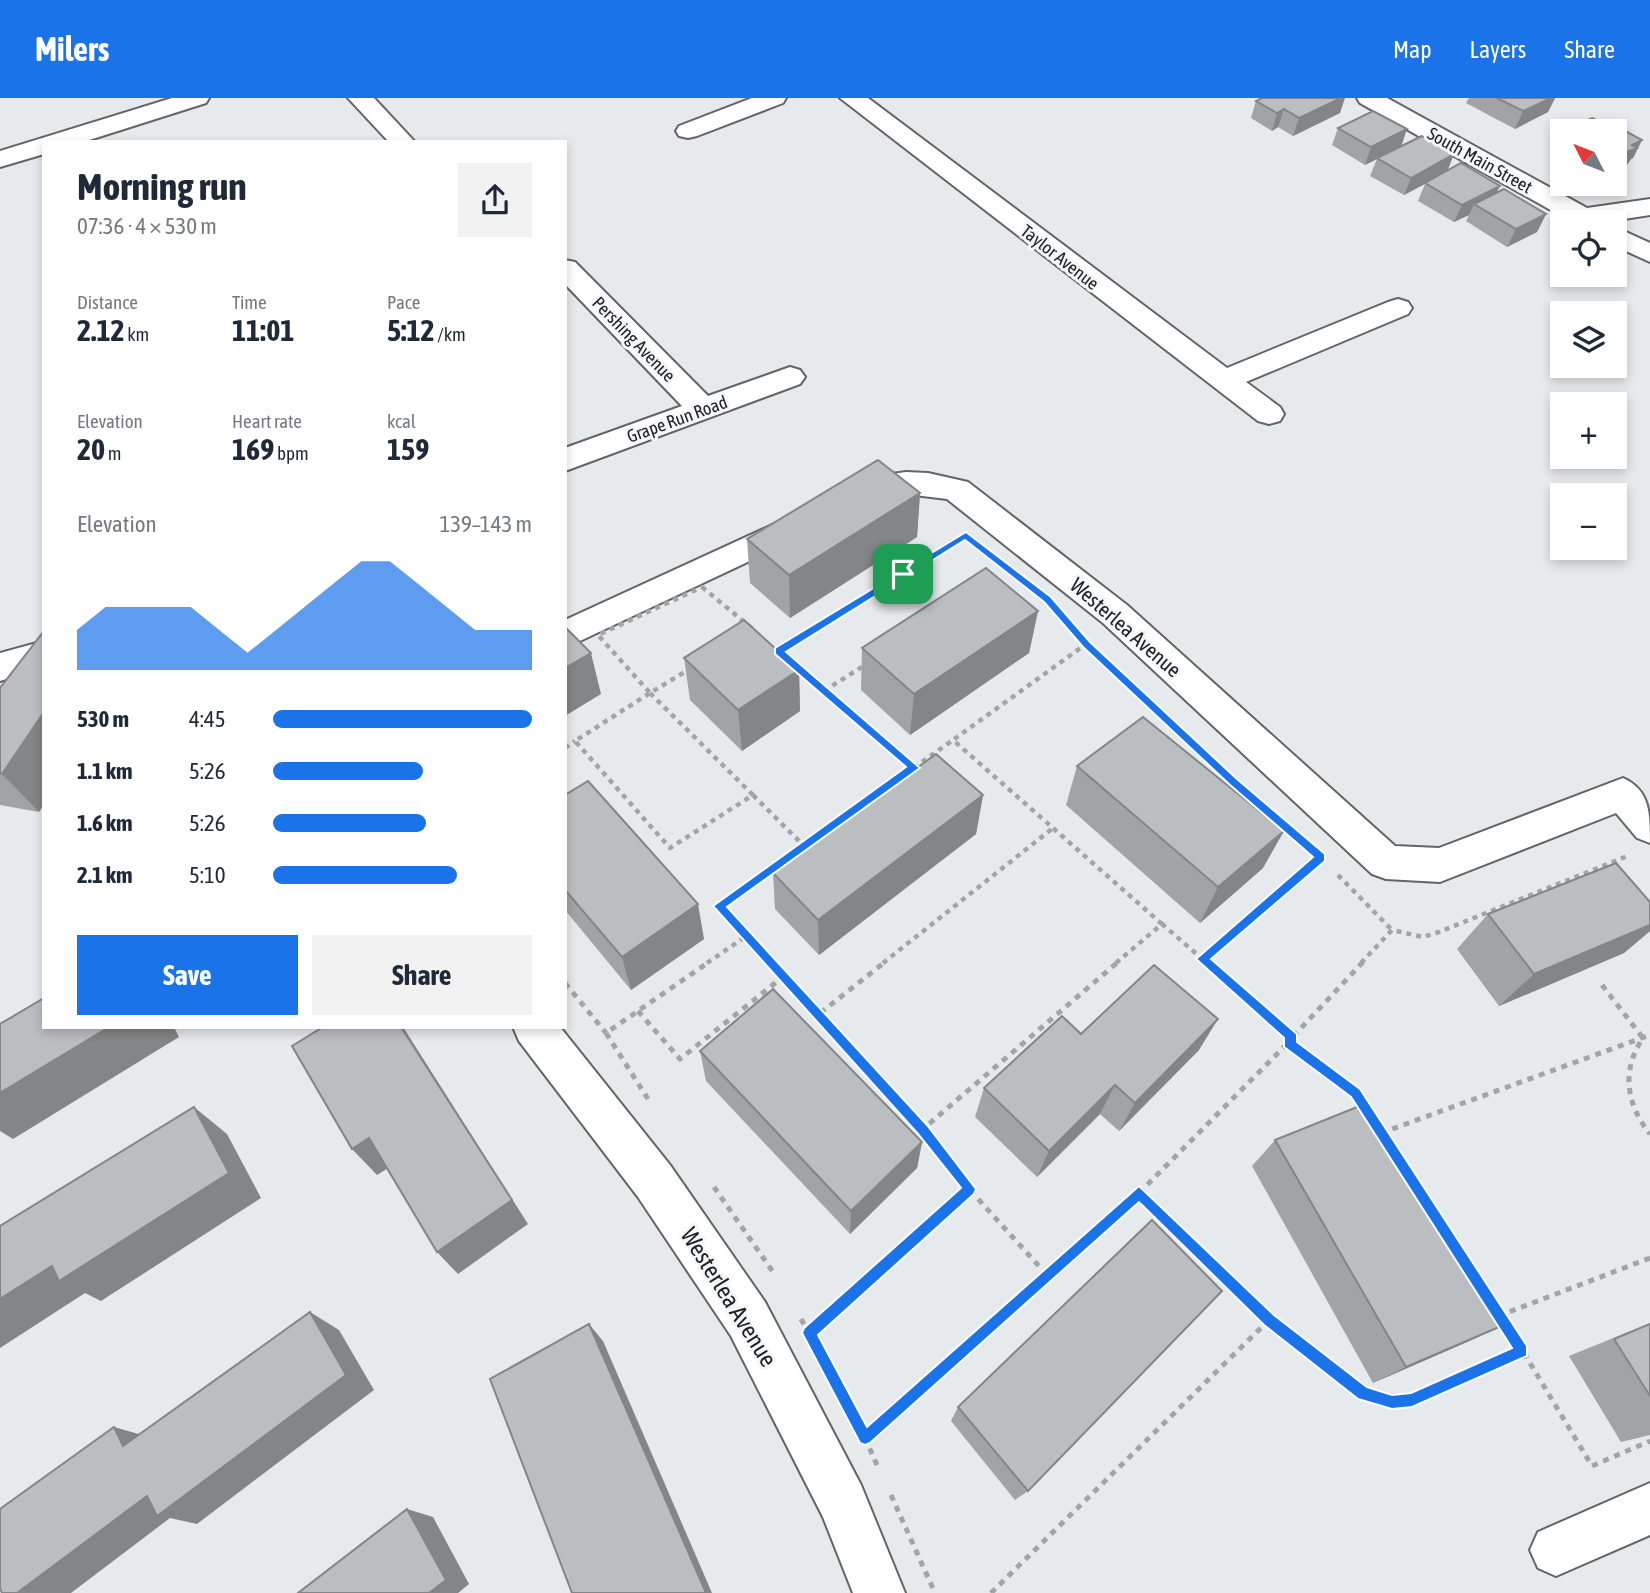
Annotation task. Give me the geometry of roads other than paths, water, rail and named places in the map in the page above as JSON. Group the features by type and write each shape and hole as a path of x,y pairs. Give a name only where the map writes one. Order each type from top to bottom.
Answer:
{"street":[{"path":"62,140 197,98"},
{"path":"360,98 401,140"},
{"path":"688,131 774,98"},
{"name":"Taylor Avenue","path":"852,98 1269,414"},
{"name":"South Main Street","path":"1369,98 1569,210"},
{"path":"0,159 42,147"},
{"path":"1627,212 1650,207"},
{"path":"1627,242 1650,254"},
{"name":"Pershing Avenue","path":"567,270 703,409"},
{"path":"1224,380 1398,308"},
{"name":"Grape Run Road","path":"567,459 790,377"},
{"name":"Westerlea Avenue","path":"567,634 891,483 925,482 957,490 1115,614 1386,862 1440,866 1623,794 1641,841"},
{"path":"0,667 42,655"},
{"name":"Westerlea Avenue","path":"536,1029 654,1181 748,1319 843,1503 879,1593"},
{"path":"1556,1550 1650,1509"}]}
